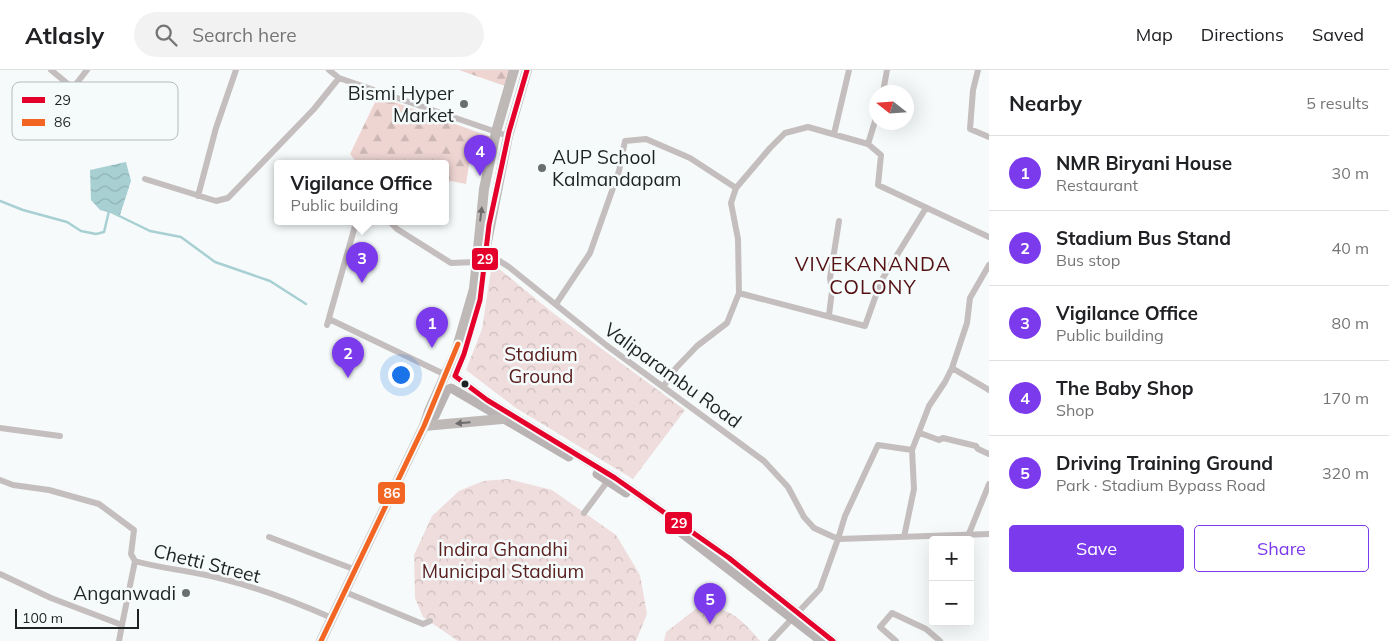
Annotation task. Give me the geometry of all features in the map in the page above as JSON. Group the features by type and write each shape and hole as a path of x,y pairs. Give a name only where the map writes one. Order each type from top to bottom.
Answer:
{"main road":[{"path":"481,249 484,189 496,132 514,70"},
{"path":"321,641 424,426 429,411 450,376 474,289 476,262 527,70"},
{"path":"424,426 502,419"}],"street":[{"path":"51,70 66,82"},
{"path":"79,82 87,70"},
{"path":"198,196 216,128 236,70"},
{"path":"329,70 339,78 508,136"},
{"path":"834,134 849,70"},
{"path":"884,85 886,70"},
{"path":"978,70 973,90 970,128 989,136"},
{"path":"145,179 216,201 228,198 314,109 339,78"},
{"path":"663,386 676,368 697,346 727,323 739,293 738,239 731,203 736,188 785,133 808,127 868,144 881,154 878,185 989,237"},
{"path":"868,144 872,130"},
{"path":"556,304 590,253 619,171 625,141 646,139 690,158 736,188"},
{"path":"739,293 829,315 865,326 881,281 926,208"},
{"path":"829,315 832,291 830,278 839,222"},
{"path":"356,225 328,322 450,376 609,479 833,641"},
{"path":"393,225 451,262 476,262"},
{"path":"450,376 464,354 480,300 481,249"},
{"name":"Valiparambu Road","path":"481,249 509,267 606,345 764,462 788,487 804,517 814,528 838,539"},
{"path":"904,537 914,489 912,450 929,406 952,368 967,323 970,298 989,265"},
{"path":"952,368 989,390"},
{"path":"424,426 435,416 447,390 451,388 609,479"},
{"path":"0,428 60,436"},
{"path":"920,433 939,440 943,438 976,446 978,449 989,454"},
{"path":"771,641 820,589 845,516 878,445 912,450"},
{"path":"584,513 609,479"},
{"path":"0,480 13,485 44,489 100,504 134,530 131,554 135,561"},
{"path":"989,484 968,536 989,534"},
{"path":"268,537 356,570"},
{"path":"838,539 929,537"},
{"name":"Chetti Street","path":"119,641 135,561 164,569 196,573 288,600 332,618"},
{"path":"0,574 52,598 122,625"},
{"path":"345,592 423,624 430,621"},
{"path":"896,641 880,627 892,613 926,629 940,641"},
{"path":"795,614 821,641"}],"green space":[{"path":"459,70 511,70 505,86"},
{"path":"378,96 491,137 484,157 470,157 466,184 449,182 449,160 355,160 350,154"},
{"name":"Stadium Ground","path":"492,263 553,313 685,410 633,479 516,408 466,370 482,329"},
{"name":"Indira Ghandhi Municipal Stadium","path":"508,479 552,490 616,535 640,575 647,614 636,641 458,641 423,617 415,598 414,555 432,516 459,491 483,481"},
{"path":"701,605 721,609 735,616 760,641 664,641 666,632"}],"water":[{"path":"126,162 131,181 120,215 100,210 91,200 90,170"}],"waterway":[{"path":"0,201 23,210 67,222 81,231 96,234 104,232 109,211 150,231 181,237 215,262 270,281 306,304"}],"transit line":[{"name":"29","path":"527,70 509,132 489,225 480,300 464,354 455,376 487,400 615,478 729,558 833,641"},
{"name":"86","path":"321,641 424,426 458,344"}],"place":[{"name":"Bismi Hyper Market","path":"464,104"},
{"name":"AUP School Kalmandapam","path":"542,168"},
{"name":"The Baby Shop","path":"480,176"},
{"name":"Vigilance Office","path":"362,283"},
{"name":"NMR Biryani House","path":"432,348"},
{"name":"Stadium Bus Stand","path":"348,378"},
{"name":"Anganwadi","path":"186,593"},
{"name":"Driving Training Ground","path":"710,624"}],"district":[{"name":"VIVEKANANDA COLONY","path":"873,276"}]}
